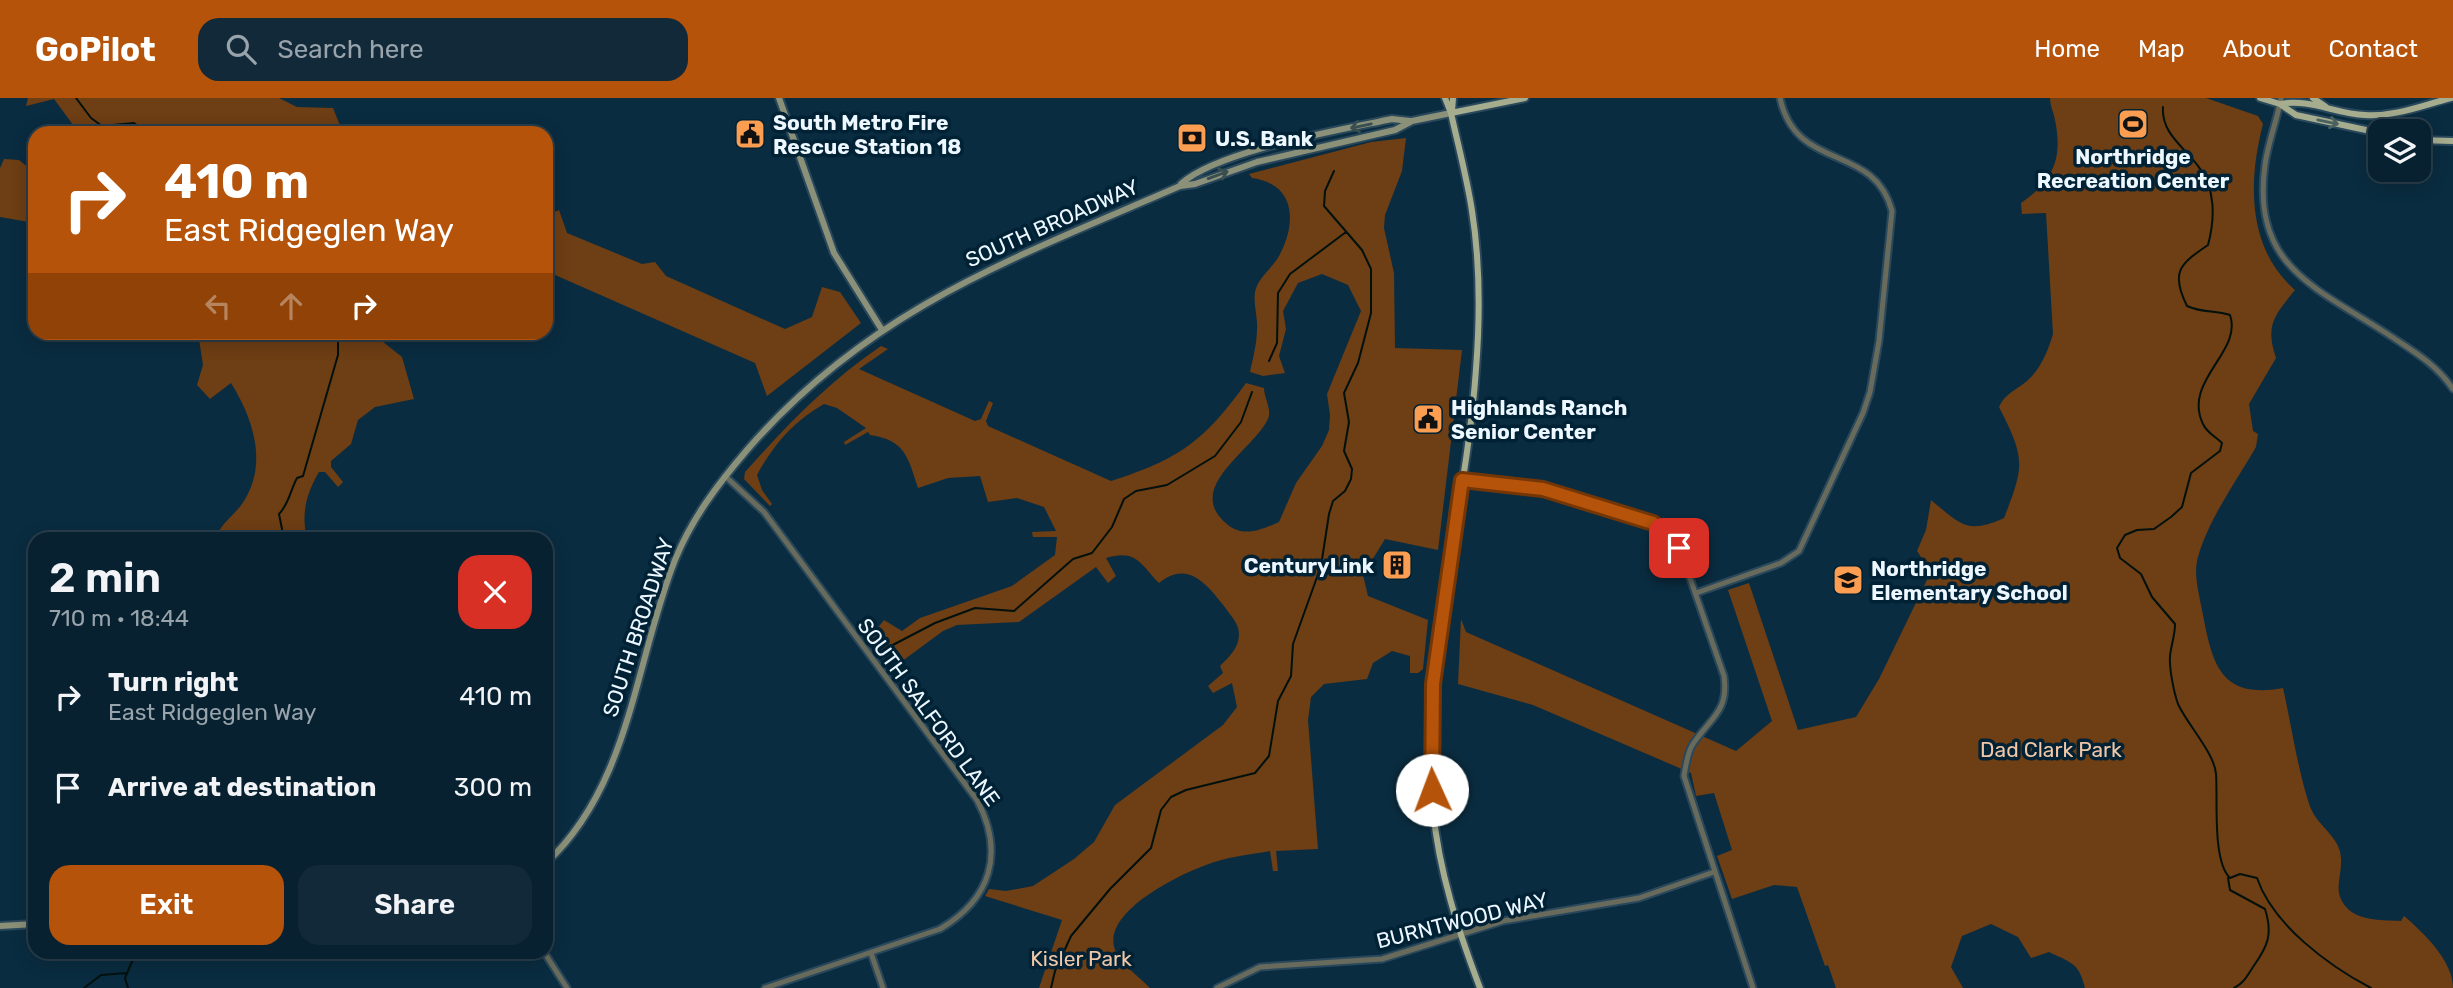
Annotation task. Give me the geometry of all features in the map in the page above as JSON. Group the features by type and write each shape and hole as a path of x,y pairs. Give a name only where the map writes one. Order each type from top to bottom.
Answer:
{"main road":[{"path":"779,98 834,253 882,330"},
{"path":"1445,98 1451,113 1472,212 1478,298 1476,370 1433,684 1430,750 1433,810 1441,864 1460,935 1480,988"},
{"path":"1451,113 1454,98"},
{"name":"SOUTH BROADWAY","path":"553,855 579,826 607,777 675,559 697,515 725,476 815,380 882,330 967,280 1180,186 1195,184 1256,162 1395,130 1412,121 1525,98"},
{"path":"2260,98 2297,102 2356,115 2382,115 2451,98"},
{"path":"2313,98 2327,109"},
{"path":"2280,101 2296,115 2368,130"},
{"name":"SOUTH BROADWAY","path":"1180,186 1192,174 1263,149 1392,119 1412,121"},
{"path":"2431,140 2453,141"},
{"path":"0,926 28,924"}],"street":[{"path":"1696,593 1781,563 1799,551 1863,413 1875,362 1892,211 1887,193 1867,170 1818,151 1796,132 1780,98"},
{"path":"2280,101 2267,153 2264,181 2268,229 2279,256 2301,278 2420,355 2453,389"},
{"name":"SOUTH SALFORD LANE","path":"725,476 767,516 977,800 990,828 991,864 986,882 967,910 940,929 765,988"},
{"path":"1462,480 1543,489 1653,523 1679,548 1726,691 1719,714 1693,744 1684,776 1753,988"},
{"name":"BURNTWOOD WAY","path":"1217,988 1260,967 1382,959 1503,922 1639,898 1714,872"},
{"path":"872,953 883,988"},
{"path":"548,959 567,988"}],"green space":[{"path":"28,98 279,98 297,107 333,108 340,126 74,126 54,99 26,106"},
{"name":"Dad Clark Park","path":"2050,98 2206,98 2258,116 2263,124 2255,168 2255,213 2268,254 2279,273 2295,290 2274,321 2271,337 2276,358 2249,404 2253,431 2258,434 2256,447 2216,514 2198,557 2197,583 2206,629 2215,661 2222,673 2232,682 2245,688 2262,690 2283,688 2311,809 2334,839 2340,852 2339,892 2344,904 2354,914 2367,918 2401,921 2404,916 2443,958 2452,978 2453,988 2085,988 2080,973 2069,962 2049,952 2031,958 2018,937 1991,924 1962,936 1951,967 1963,988 1836,988 1828,965 1825,966 1797,887 1774,885 1732,899 1717,856 1732,850 1714,793 1696,796 1691,773 1533,705 1458,684 1461,619 1466,632 1736,751 1772,721 1728,590 1749,583 1798,730 1856,717 1879,679 1928,578 1927,566 1917,551 1926,530 1931,500 1957,521 1981,526 2004,518 2016,485 2019,473 2018,451 1999,407 2008,395 2037,370 2053,334 2046,213 2022,214 2021,203 2048,177 2056,158 2057,134"},
{"name":"Kisler Park","path":"1406,138 1402,171 1385,215 1384,228 1394,273 1395,348 1462,350 1438,550 1385,539 1363,575 1368,596 1428,620 1423,669 1418,673 1410,673 1410,656 1392,651 1373,663 1367,679 1324,684 1311,697 1308,720 1318,849 1276,851 1278,871 1273,871 1270,851 1221,860 1178,877 1129,910 1119,924 1114,938 1116,952 1150,988 1039,988 1062,920 985,896 989,889 1006,891 1033,886 1074,859 1094,842 1115,805 1223,725 1237,707 1232,683 1213,693 1208,686 1223,673 1220,666 1237,644 1239,630 1236,623 1210,589 1195,577 1178,574 1159,583 1137,560 1125,555 1116,556 1106,558 1116,576 1108,583 1096,567 1019,622 957,625 943,631 890,670 869,639 884,620 902,631 920,618 1012,586 1055,555 1057,537 1033,537 1032,532 1056,531 1044,507 1017,498 988,502 980,476 948,478 918,488 908,459 898,446 868,432 845,445 844,442 866,428 837,408 824,404 803,418 785,435 757,475 762,490 772,504 770,506 744,479 745,472 809,405 843,374 881,346 888,349 859,369 975,421 981,419 989,401 993,403 986,421 988,426 1111,481 1155,465 1189,446 1217,420 1246,383 1264,388 1268,419 1260,432 1225,470 1216,484 1213,497 1216,511 1234,529 1254,531 1279,522 1296,483 1322,446 1329,430 1327,394 1361,311 1348,285 1322,274 1298,283 1283,311 1286,329 1279,356 1285,373 1263,376 1250,372 1257,334 1255,292 1259,282 1279,256 1289,231 1290,218 1285,197 1277,188 1252,178 1249,174 1371,142"},
{"path":"4,159 19,160 28,167 28,222 0,217 0,168"},
{"path":"559,210 567,233 642,264 655,262 666,276 785,329 812,317 822,287 840,292 861,323 767,396 755,363 553,274 553,213"},
{"path":"199,340 381,340 402,357 414,399 375,407 358,420 351,444 331,461 331,467 343,482 338,487 325,472 319,472 311,488 306,504 305,532 219,532 244,501 251,486 255,471 255,441 246,411 231,383 210,399 197,385 203,365"}],"waterway":[{"path":"76,98 91,118 102,126"},
{"path":"2163,107 2166,125 2174,139 2204,175 2211,194 2213,214 2208,245 2185,264 2181,270 2179,285 2187,306 2230,315 2232,329 2228,342 2206,380 2200,394 2199,408 2203,424 2222,443 2220,451 2191,473 2182,507 2154,529 2137,530 2125,535 2117,548 2120,558 2141,574 2152,597 2175,624 2170,656 2173,687 2178,704 2206,748 2214,766 2218,844 2224,870 2230,878 2240,874 2257,878 2265,895 2289,928 2321,956 2371,988"},
{"path":"102,126 134,123 138,126"},
{"path":"1051,988 1055,971 1071,936 1110,889 1151,848 1161,810 1171,797 1186,790 1255,773 1269,756 1278,701 1291,676 1293,644 1321,566 1329,514 1333,501 1345,491 1351,479 1352,469 1344,451 1349,422 1344,393 1358,363 1371,313 1371,269 1362,250 1324,206 1325,191 1334,171"},
{"path":"1269,361 1277,343 1278,293 1290,274 1346,232"},
{"path":"283,532 279,514 297,478 303,476 338,355 338,340"},
{"path":"887,648 935,623 975,608 1014,611 1073,559 1092,553 1112,527 1124,499 1136,491 1167,485 1215,456 1241,422 1252,392"},
{"path":"2228,878 2230,890 2265,909 2269,926 2268,940 2262,953 2245,979 2234,988"},
{"path":"128,988 125,978 133,959"},
{"path":"84,988 101,975 127,973"}],"place":[{"name":"Northridge Recreation Center","path":"2133,124"},
{"name":"South Metro Fire Rescue Station 18","path":"750,134"},
{"name":"U.S. Bank","path":"1192,138"},
{"name":"Highlands Ranch Senior Center","path":"1428,419"},
{"name":"CenturyLink","path":"1397,565"},
{"name":"Northridge Elementary School","path":"1848,580"}],"route":[{"path":"1432,790 1430,750 1433,684 1462,480 1543,489 1653,523 1679,548"}]}
